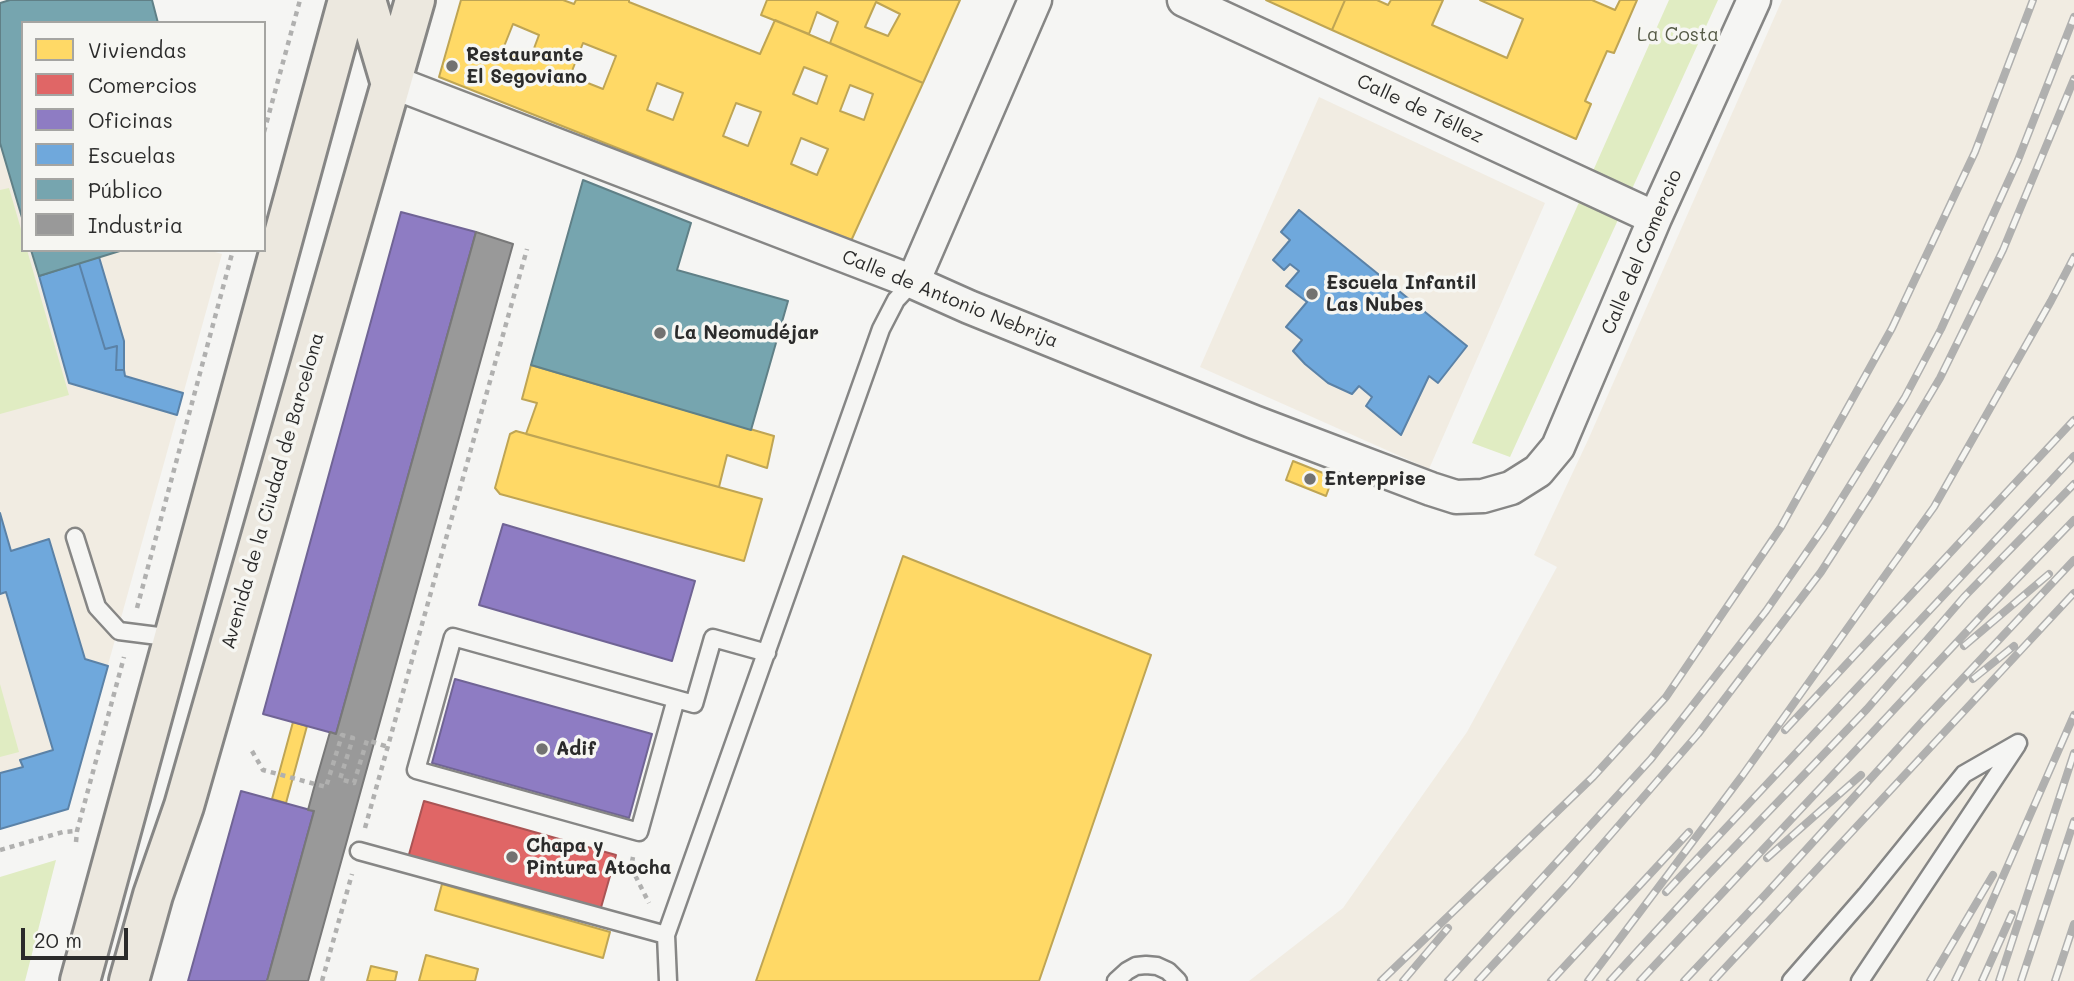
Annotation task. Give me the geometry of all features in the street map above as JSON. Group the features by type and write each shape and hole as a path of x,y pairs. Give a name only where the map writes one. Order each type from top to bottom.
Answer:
{"main road":[{"path":"80,981 348,0"},
{"path":"366,0 390,81"},
{"name":"Avenida de la Ciudad de Barcelona","path":"129,981 153,895 184,806 415,0"}],"street":[{"path":"913,282 1035,0"},
{"name":"Calle de Téllez","path":"1184,0 1655,218"},
{"name":"Calle del Comercio","path":"1511,488 1538,471 1558,447 1655,218 1754,0"},
{"name":"Calle de Antonio Nebrija","path":"390,81 913,282 1254,422 1431,489 1456,497 1483,496 1511,488"}],"lane":[{"path":"668,981 666,935 881,329 896,300 913,282"},
{"path":"75,537 97,607 119,631 174,638"},
{"path":"676,699 639,832 416,770 453,637 694,704 713,638 767,653"},
{"path":"1791,981 1866,895 1964,774 2018,743 1860,981"},
{"path":"359,851 666,935"},
{"path":"1116,981 1127,971 1146,965 1168,971 1178,981"}],"path":[{"path":"266,125 300,0"},
{"path":"322,981 527,248"},
{"path":"0,850 63,832 77,831 232,252"},
{"path":"252,751 263,770 326,787 342,735 352,738 340,779 354,783 367,740 388,747"},
{"path":"639,832 631,867 666,935"}],"shaded area":[{"path":"1782,0 2074,0 2074,981 1249,981 1343,908 1467,732 1557,567 1534,555 1588,440"},
{"path":"1319,97 1545,203 1429,469 1200,367"},
{"path":"2,149 21,214 21,252 32,252 39,276 117,252 222,254 68,809 0,829"}],"green space":[{"name":"La Costa","path":"1669,0 1718,0 1510,457 1472,443"},
{"path":"9,188 21,229 21,252 28,252 69,395 0,414 0,190"},
{"path":"0,684 19,752 0,757"},
{"path":"56,860 25,981 0,981 0,877"}],"building: Viviendas":[{"path":"461,0 563,0 574,4 576,0 629,0 760,54 775,20 923,83 851,241 439,77","holes":["513,24 539,35 530,59 503,49","583,43 616,56 603,89 570,76","804,67 827,76 817,104 793,94","657,83 683,93 673,120 647,110","850,85 873,94 864,120 840,111","736,103 761,112 748,146 723,136","801,138 828,149 817,175 791,164"]},
{"path":"767,0 960,0 923,83 830,43 838,22 817,12 809,34 761,15","holes":["876,2 900,14 888,36 865,27"]},
{"path":"1266,0 1345,0 1332,30"},
{"path":"1345,0 1377,0 1388,5 1391,0 1443,0 1432,25 1507,58 1523,19 1480,0 1592,0 1615,10 1620,0 1637,0 1614,53 1607,51 1585,101 1591,104 1576,139 1332,30"},
{"path":"531,365 774,436 767,468 727,455 719,487 526,434 537,403 522,399"},
{"path":"516,431 762,499 744,561 500,494 495,488 510,434"},
{"name":"Enterprise","path":"1293,461 1333,477 1326,496 1286,480"},
{"path":"903,556 1151,655 1039,981 756,981"},
{"path":"293,722 307,726 286,803 272,799"},
{"path":"442,884 610,932 603,958 435,910"},
{"path":"426,955 478,969 475,981 419,981"},
{"path":"371,966 397,972 395,981 367,981"}],"building: Comercios":[{"name":"Chapa y Pintura Atocha","path":"424,801 616,855 600,911 408,858"}],"building: Oficinas":[{"path":"401,212 476,232 336,734 263,714"},
{"path":"503,524 695,581 672,661 479,605"},
{"name":"Adif","path":"455,679 652,734 629,818 432,763"},
{"path":"241,791 314,811 267,981 188,981"}],"building: Escuelas":[{"path":"1299,210 1467,346 1438,383 1429,376 1401,435 1366,406 1372,397 1359,386 1352,394 1328,383 1293,351 1302,340 1286,327 1307,302 1286,286 1299,271 1290,264 1284,270 1273,260 1290,240 1281,232"},
{"path":"99,257 124,341 124,370 116,370 117,346 105,349 79,263"},
{"path":"79,263 105,349 117,346 116,370 124,370 125,376 183,393 177,415 69,383 39,276"},
{"path":"0,513 11,551 49,539 85,659 108,666 68,809 0,829 0,773 23,767 20,760 53,750 6,592 0,594"}],"building: Público":[{"path":"10,0 152,0 157,21 21,21 21,214 0,143 0,3"},
{"name":"La Neomudéjar","path":"583,180 691,223 677,270 788,301 751,430 531,365"},
{"path":"32,252 117,252 39,276"}],"building: Industria":[{"path":"476,232 513,244 308,981 267,981 314,811 308,810 315,784 330,732 336,734"}],"railway":[{"path":"1381,981 1593,777 1666,697 1781,527 1892,328 1975,152 2033,0"},
{"path":"1448,981 1651,759 1766,611 1824,527 1905,397 1941,329 2018,160 2074,17"},
{"path":"1478,981 1568,884 1698,734 1821,572 1940,378 2003,250 2074,79"},
{"path":"1588,981 1742,776 1934,507 2074,257"},
{"path":"1785,730 2074,420"},
{"path":"1666,892 2074,456"},
{"path":"1610,981 1867,709 1964,597 2074,484"},
{"path":"1640,981 2074,520"},
{"path":"1684,981 2074,560"},
{"path":"1964,646 2049,574"},
{"path":"1713,981 2074,593"},
{"path":"1973,679 2014,646"},
{"path":"1955,981 2074,715"},
{"path":"1999,981 2074,753"},
{"path":"1767,858 1861,775"},
{"path":"2021,981 2074,821"},
{"path":"1551,981 1689,832"},
{"path":"1930,981 1993,875"},
{"path":"1982,981 2012,914"},
{"path":"2055,981 2074,924"},
{"path":"1403,981 1448,928"}],"place":[{"name":"Restaurante El Segoviano","path":"452,66"},
{"name":"Escuela Infantil Las Nubes","path":"1312,294"},
{"name":"La Neomudéjar","path":"660,333"},
{"name":"Enterprise","path":"1310,479"},
{"name":"Adif","path":"542,749"},
{"name":"Chapa y Pintura Atocha","path":"512,857"}]}
